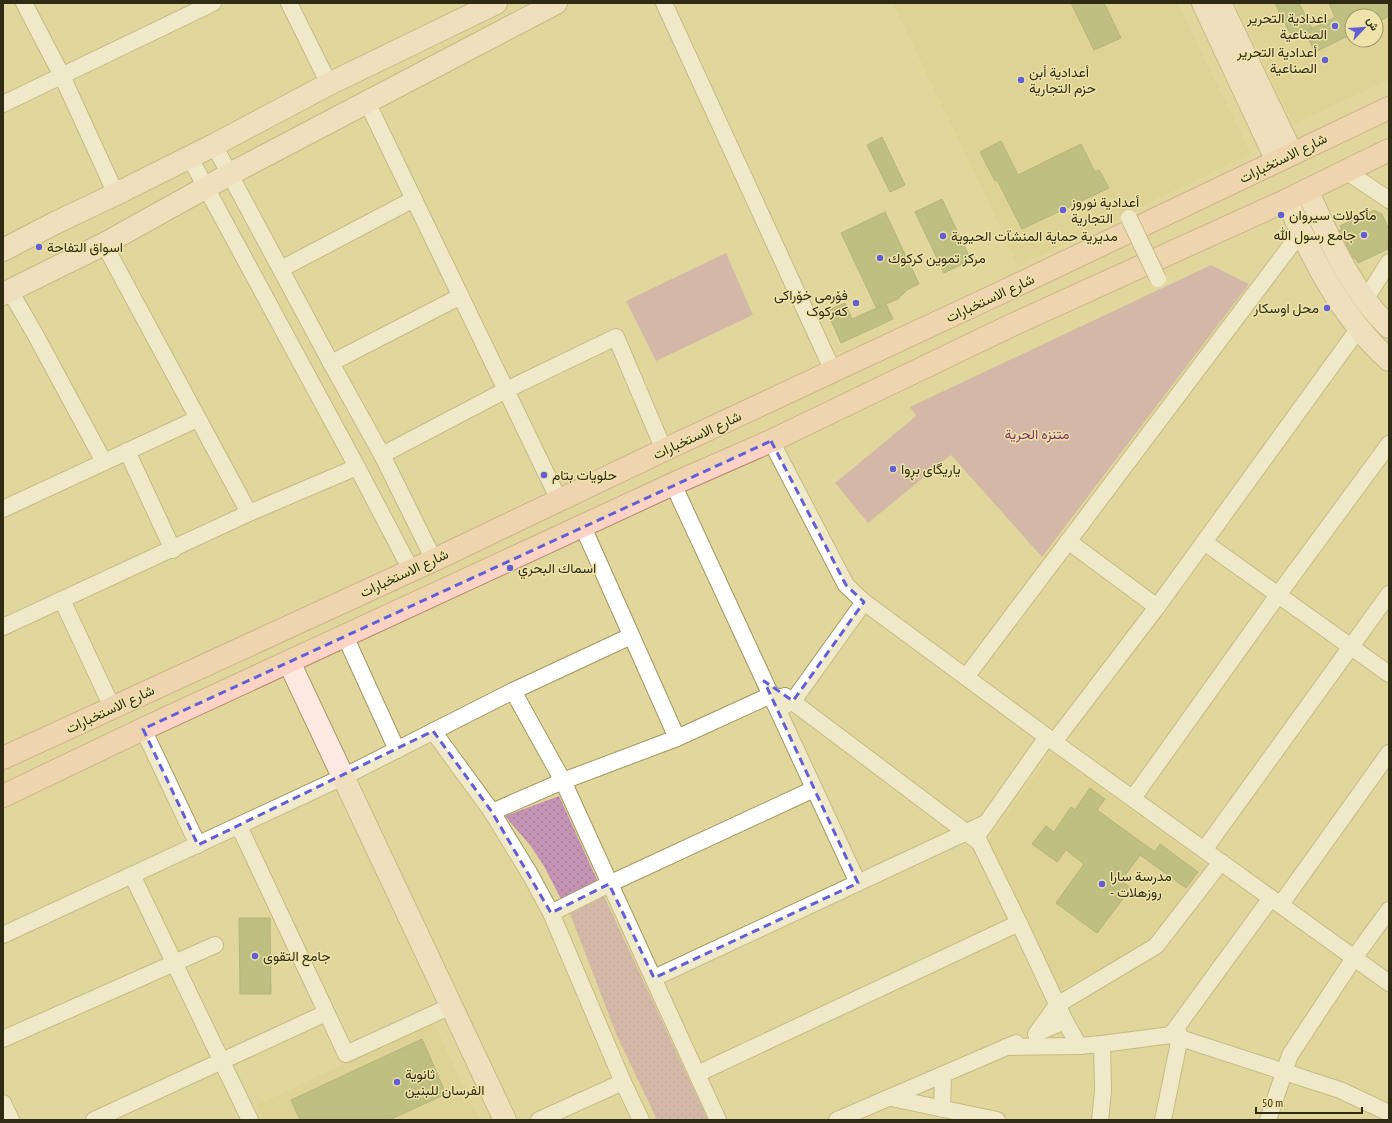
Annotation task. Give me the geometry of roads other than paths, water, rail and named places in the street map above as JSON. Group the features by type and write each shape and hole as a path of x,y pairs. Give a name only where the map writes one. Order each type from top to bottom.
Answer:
{"main road":[{"name":"شارع الاستخبارات","path":"3,758 434,560 1389,108"},
{"path":"3,796 143,729 583,527 673,484 771,441 1012,325 1287,200 1389,150"},
{"path":"998,294 1012,325"}],"street":[{"path":"24,3 62,76 116,194"},
{"path":"3,104 213,3"},
{"path":"289,3 329,84"},
{"path":"3,250 189,156 214,145 329,84 496,3"},
{"path":"104,462 35,334 6,293 104,244 205,187 556,3"},
{"path":"664,3 833,371"},
{"path":"1203,3 1285,157"},
{"path":"1220,3 1285,157"},
{"path":"367,102 559,500"},
{"path":"214,145 382,455 434,560"},
{"path":"189,156 411,570"},
{"path":"1346,170 1389,200"},
{"path":"1307,190 1343,264 1365,300 1389,327"},
{"path":"281,269 414,199"},
{"path":"1287,200 1301,232 1329,284 1359,328 1389,360"},
{"path":"1129,218 1158,279"},
{"path":"966,677 1301,232"},
{"path":"104,244 249,513"},
{"path":"1365,300 1389,262"},
{"path":"331,363 461,296"},
{"path":"654,978 858,883 976,833 1157,607 1359,328"},
{"path":"382,455 506,390 616,338 664,450"},
{"path":"4,506 197,419"},
{"path":"771,441 846,585 864,602 1389,983"},
{"path":"1133,798 1278,595 1389,444"},
{"path":"127,451 174,550"},
{"path":"3,627 174,550 249,513 357,467"},
{"path":"673,484 858,883"},
{"path":"583,527 677,738"},
{"path":"1068,541 1157,607"},
{"path":"1204,542 1389,674"},
{"path":"1204,850 1389,594"},
{"path":"62,600 112,708"},
{"path":"778,710 793,701 864,602"},
{"path":"345,636 397,750"},
{"path":"3,935 343,777 513,691 631,636"},
{"path":"289,662 505,1120"},
{"path":"767,688 793,701 976,833 1057,1005 1079,1046"},
{"path":"492,812 563,781 677,738 767,688"},
{"path":"513,691 563,781 718,1120"},
{"path":"143,729 198,845"},
{"path":"433,731 492,812 531,876 551,913 623,1082 641,1120"},
{"path":"1163,1120 1176,1033 1389,753"},
{"path":"551,913 609,884 814,789"},
{"path":"239,826 346,1054 451,1006"},
{"path":"1036,1034 1057,1005 1156,946 1221,862"},
{"path":"132,875 250,1120"},
{"path":"1268,1120 1290,1055 1354,958 1389,910"},
{"path":"697,1074 1019,923"},
{"path":"3,1039 216,945"},
{"path":"94,1120 326,1013"},
{"path":"837,1120 891,1098 1065,1021"},
{"path":"1006,1047 1079,1046 1176,1033 1340,1090 1389,1113"},
{"path":"1100,1120 1103,1091 1102,1044"},
{"path":"942,1109 943,1075"},
{"path":"539,1120 623,1082"},
{"path":"891,1098 997,1120"},
{"path":"3,1102 11,1120"}],"place":[{"name":"اعدادية التحرير الصناعية","path":"1335,26"},
{"name":"أعدادية التحرير الصناعية","path":"1325,60"},
{"name":"أعدادية أبن حزم التجارية","path":"1021,80"},
{"name":"أعدادية نوروز التجارية","path":"1063,210"},
{"name":"مأكولات سيروان","path":"1281,215"},
{"name":"جامع رسول الله","path":"1364,235"},
{"name":"مديرية حماية المنشآت الحيوية","path":"943,236"},
{"name":"اسواق التفاحة","path":"39,247"},
{"name":"مركز تموين كركوك","path":"880,258"},
{"name":"فۆرمی خۆراکی کەرکوک","path":"856,303"},
{"name":"محل اوسكار","path":"1327,308"},
{"name":"یاریگای بڕوا","path":"893,469"},
{"name":"حلويات بتام","path":"544,475"},
{"name":"اسماك البحري","path":"510,568"},
{"name":"مدرسة سارا - روزهلات","path":"1102,884"},
{"name":"جامع التقوى","path":"255,956"},
{"name":"ثانوية الفرسان للبنين","path":"397,1082"}],"park label":[{"name":"متنزه الحرية","path":"1037,434"}]}
